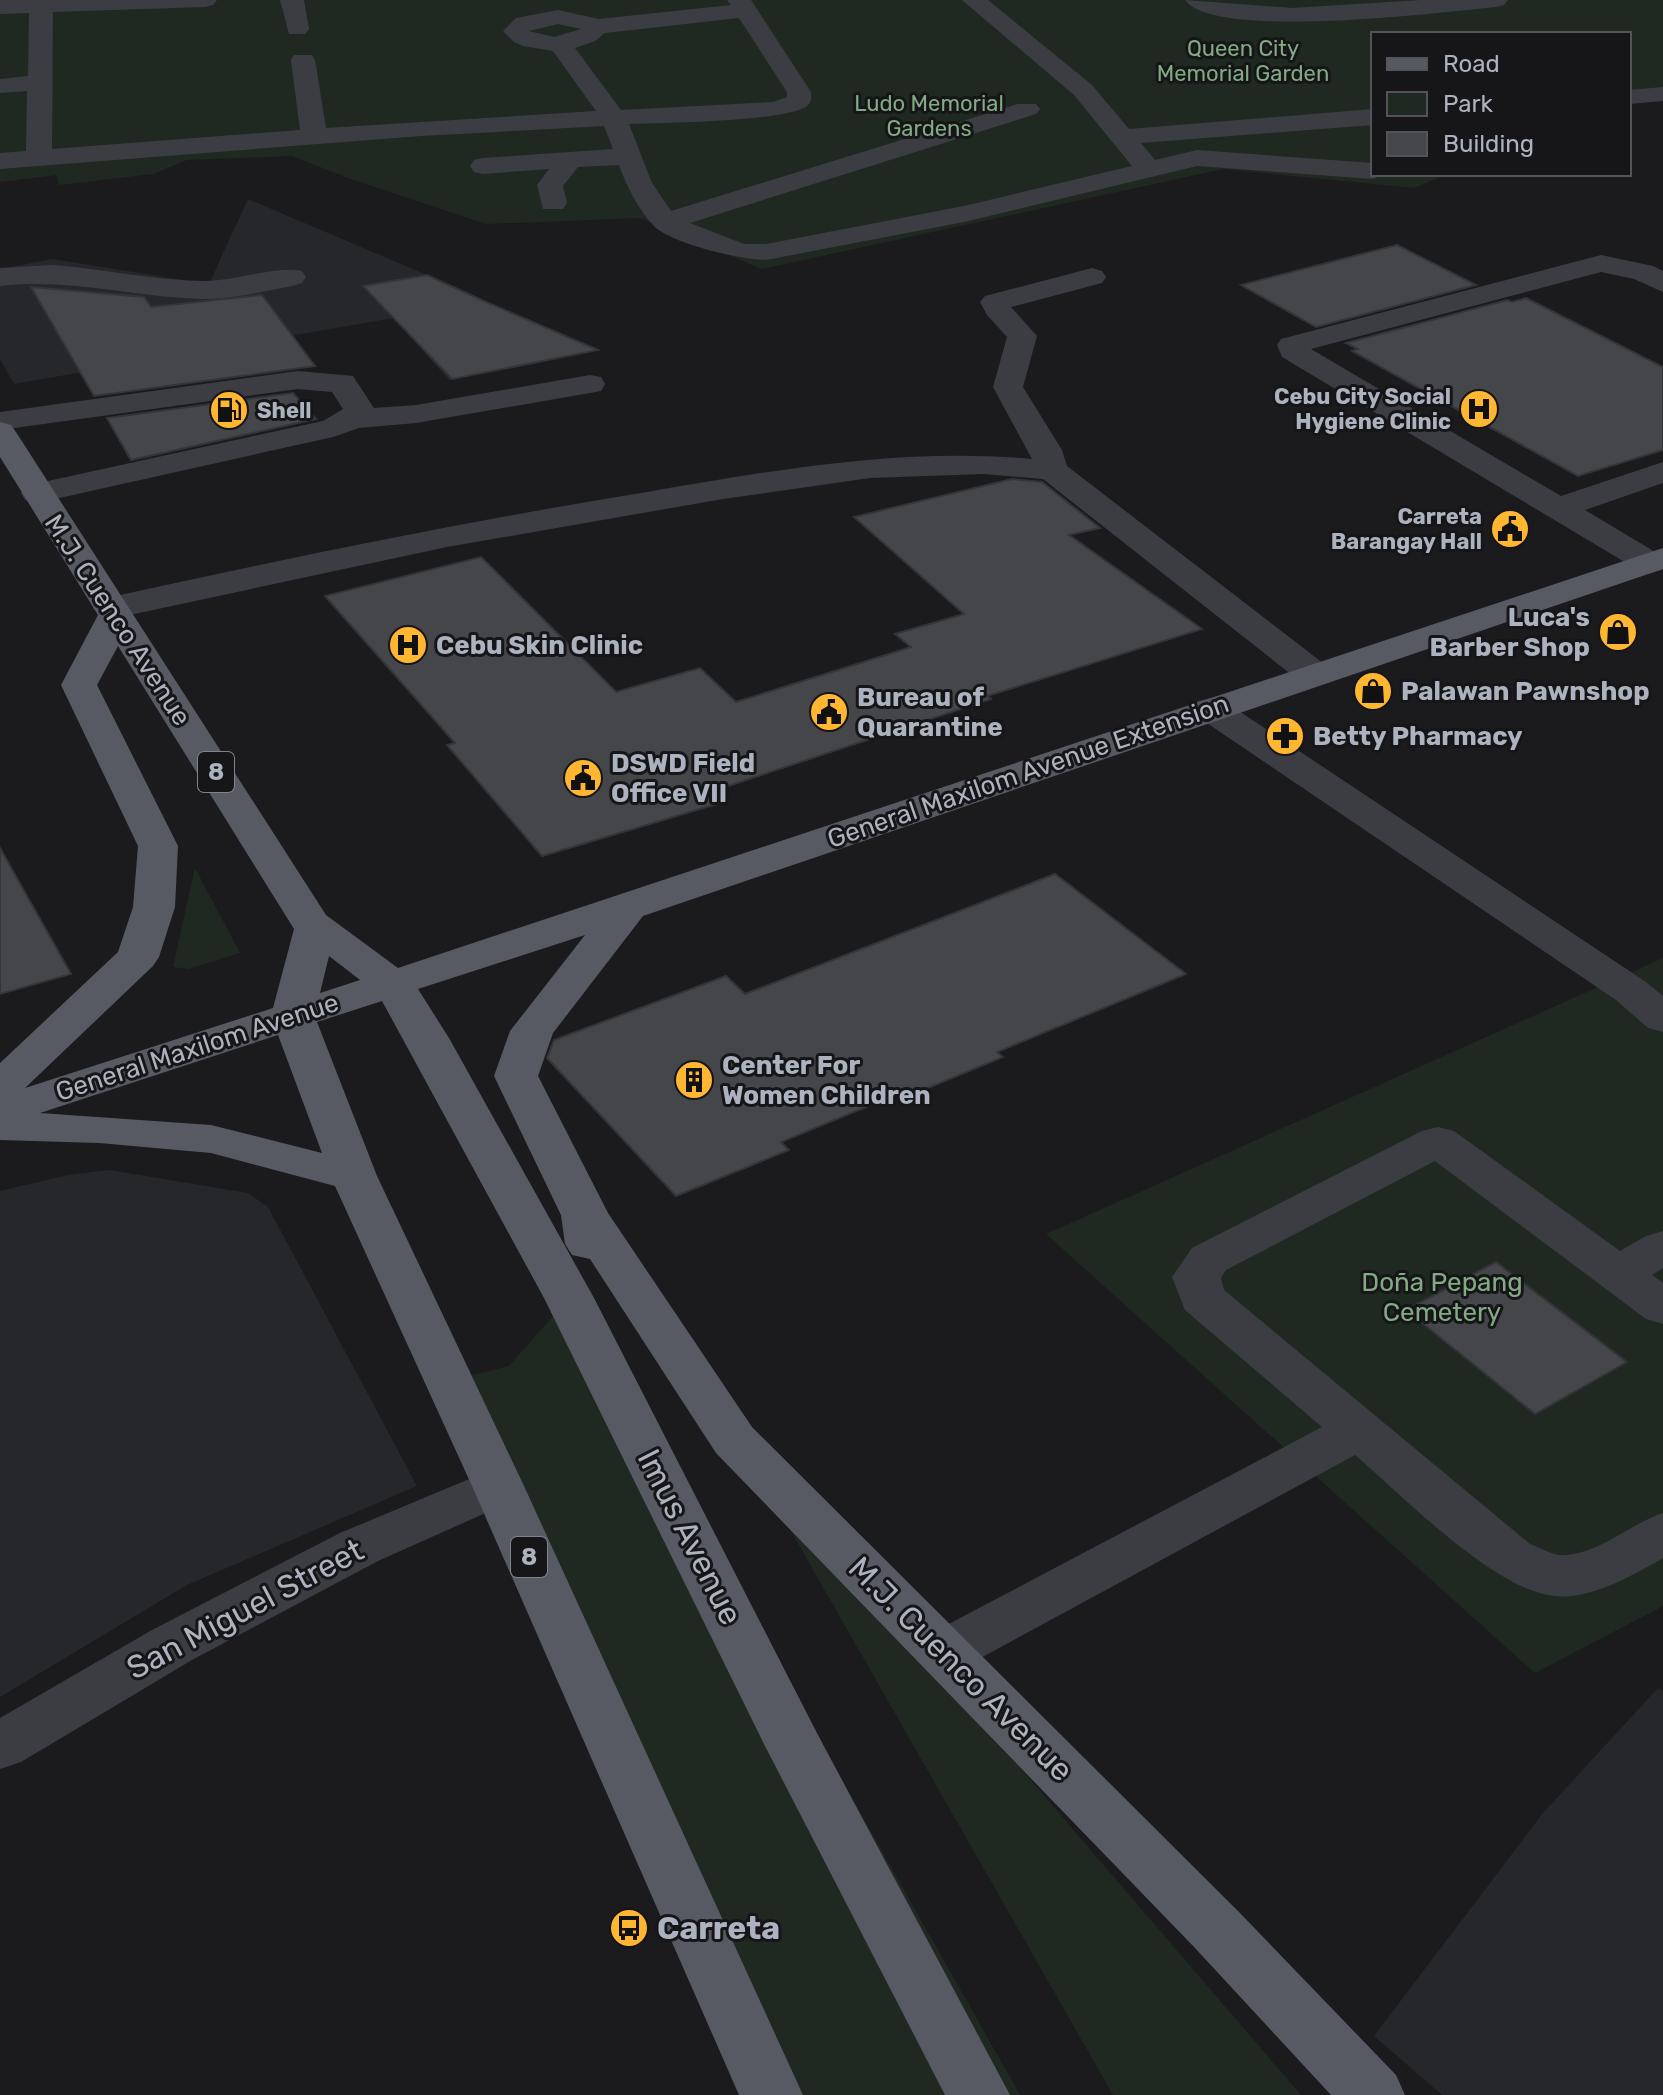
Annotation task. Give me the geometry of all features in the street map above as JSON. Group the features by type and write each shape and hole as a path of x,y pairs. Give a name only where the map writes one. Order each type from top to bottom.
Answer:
{"main road":[{"name":"M.J. Cuenco Avenue","path":"0,432 315,928 393,984"},
{"name":"General Maxilom Avenue Extension","path":"393,984 1211,709 1651,570"},
{"path":"0,1087 138,957 154,907 158,846 79,685 113,612"},
{"path":"569,1298 591,1252 585,1215 516,1076 532,1031 628,907"},
{"path":"293,1016 315,928"},
{"name":"General Maxilom Avenue","path":"0,1111 393,984"},
{"name":"Imus Avenue","path":"393,984 427,1038 569,1298 794,1746 978,2095"},
{"name":"8","path":"293,1016 354,1176 498,1486 771,2095"},
{"path":"0,1126 99,1129 211,1139 354,1176"},
{"name":"M.J. Cuenco Avenue","path":"585,1215 734,1440 1373,2095"}],"street":[{"path":"0,7 205,0"},
{"path":"292,0 297,29"},
{"path":"974,0 1083,90 1125,137 1147,168"},
{"path":"1197,0 1202,5 1236,13 1279,16 1496,0"},
{"path":"0,161 314,136 776,109 799,101 799,92 743,5 594,27 581,20 541,12 515,31 533,41 559,43 582,39 594,31 594,27"},
{"path":"39,158 41,6"},
{"path":"559,43 613,117 639,183 664,222 743,252 766,252 964,214 1197,158 1220,157 1371,171"},
{"path":"303,60 314,136"},
{"path":"0,86 40,82"},
{"path":"1631,97 1663,94"},
{"path":"664,222 1027,109"},
{"path":"1125,137 1371,117"},
{"path":"483,166 628,156"},
{"path":"553,203 550,185 570,160"},
{"path":"1651,570 1557,509 1293,351 1292,345 1601,263 1643,272 1663,283"},
{"path":"0,277 58,272 197,290 239,288 292,277"},
{"path":"1052,470 1046,450 1008,387 1022,336 997,309 995,302 1092,277"},
{"path":"0,421 283,382 322,380 342,383 359,409 353,419"},
{"path":"37,493 333,428 353,419 416,414 590,384"},
{"path":"113,612 286,569 525,522 890,466 947,464 1052,470 1315,675"},
{"path":"1557,509 1663,472"},
{"path":"1211,709 1631,991 1663,1019"},
{"path":"1663,1307 1438,1141 1209,1259 1196,1277 1202,1298 1511,1558 1555,1576 1599,1569 1663,1533"},
{"path":"1618,1274 1663,1247"},
{"path":"944,1652 1358,1431"},
{"name":"San Miguel Street","path":"0,1746 172,1645 332,1561 498,1486"}],"shaded area":[{"path":"248,199 598,350 449,380 394,318 14,384 0,359 0,269 52,259 209,284"},
{"path":"110,1170 248,1193 268,1207 417,1486 187,1585 0,1697 0,1191 68,1175"},
{"path":"1658,1688 1663,1691 1663,2095 1442,2095 1374,2036 1543,1813"}],"green space":[{"path":"0,0 1663,0 1663,101 1631,103 1631,32 1371,32 1371,176 1442,176 1414,188 1223,169 762,269 640,218 486,224 292,156 187,160 153,174 59,185 57,175 0,182"},
{"path":"195,868 240,953 188,969 173,967"},
{"name":"Doña Pepang Cemetery","path":"1663,958 1663,1606 1535,1673 1046,1234"},
{"path":"569,1298 1020,2095 774,2095 449,1381 509,1366"},
{"path":"751,1461 816,1530 1301,2095 1113,2095"}],"building":[{"path":"1397,245 1476,285 1316,327 1241,285"},
{"path":"427,275 598,350 452,379 363,286"},
{"path":"31,287 144,297 151,307 262,295 315,366 94,396"},
{"path":"1526,298 1663,367 1663,450 1578,476 1352,351 1358,349 1346,343 1507,300 1512,302"},
{"path":"293,393 316,419 131,460 107,418"},
{"path":"1012,479 1042,482 1100,528 1069,535 1202,629 987,696 991,699 707,793 717,804 542,856 447,745 455,743 325,596 481,557 616,692 700,668 736,702 911,647 895,634 964,614 854,517"},
{"path":"0,848 71,974 0,994"},
{"name":"Center For Women Children","path":"1055,874 1186,974 997,1052 1003,1057 911,1095 907,1090 781,1142 789,1150 676,1196 547,1058 554,1040 726,976 745,994"},
{"path":"1496,1262 1627,1362 1535,1414 1406,1310"}],"place":[{"name":"Cebu City Social Hygiene Clinic","path":"1479,409"},
{"name":"Shell","path":"229,410"},
{"name":"Carreta Barangay Hall","path":"1510,529"},
{"name":"Luca's Barber Shop","path":"1618,632"},
{"name":"Cebu Skin Clinic","path":"408,645"},
{"name":"Palawan Pawnshop","path":"1373,691"},
{"name":"Bureau of Quarantine","path":"829,712"},
{"name":"Betty Pharmacy","path":"1285,736"},
{"name":"DSWD Field Office VII","path":"583,778"},
{"name":"Center For Women Children","path":"694,1080"},
{"name":"Carreta","path":"629,1928"}],"park label":[{"name":"Queen City Memorial Garden","path":"1243,60"},
{"name":"Ludo Memorial Gardens","path":"929,116"}]}
